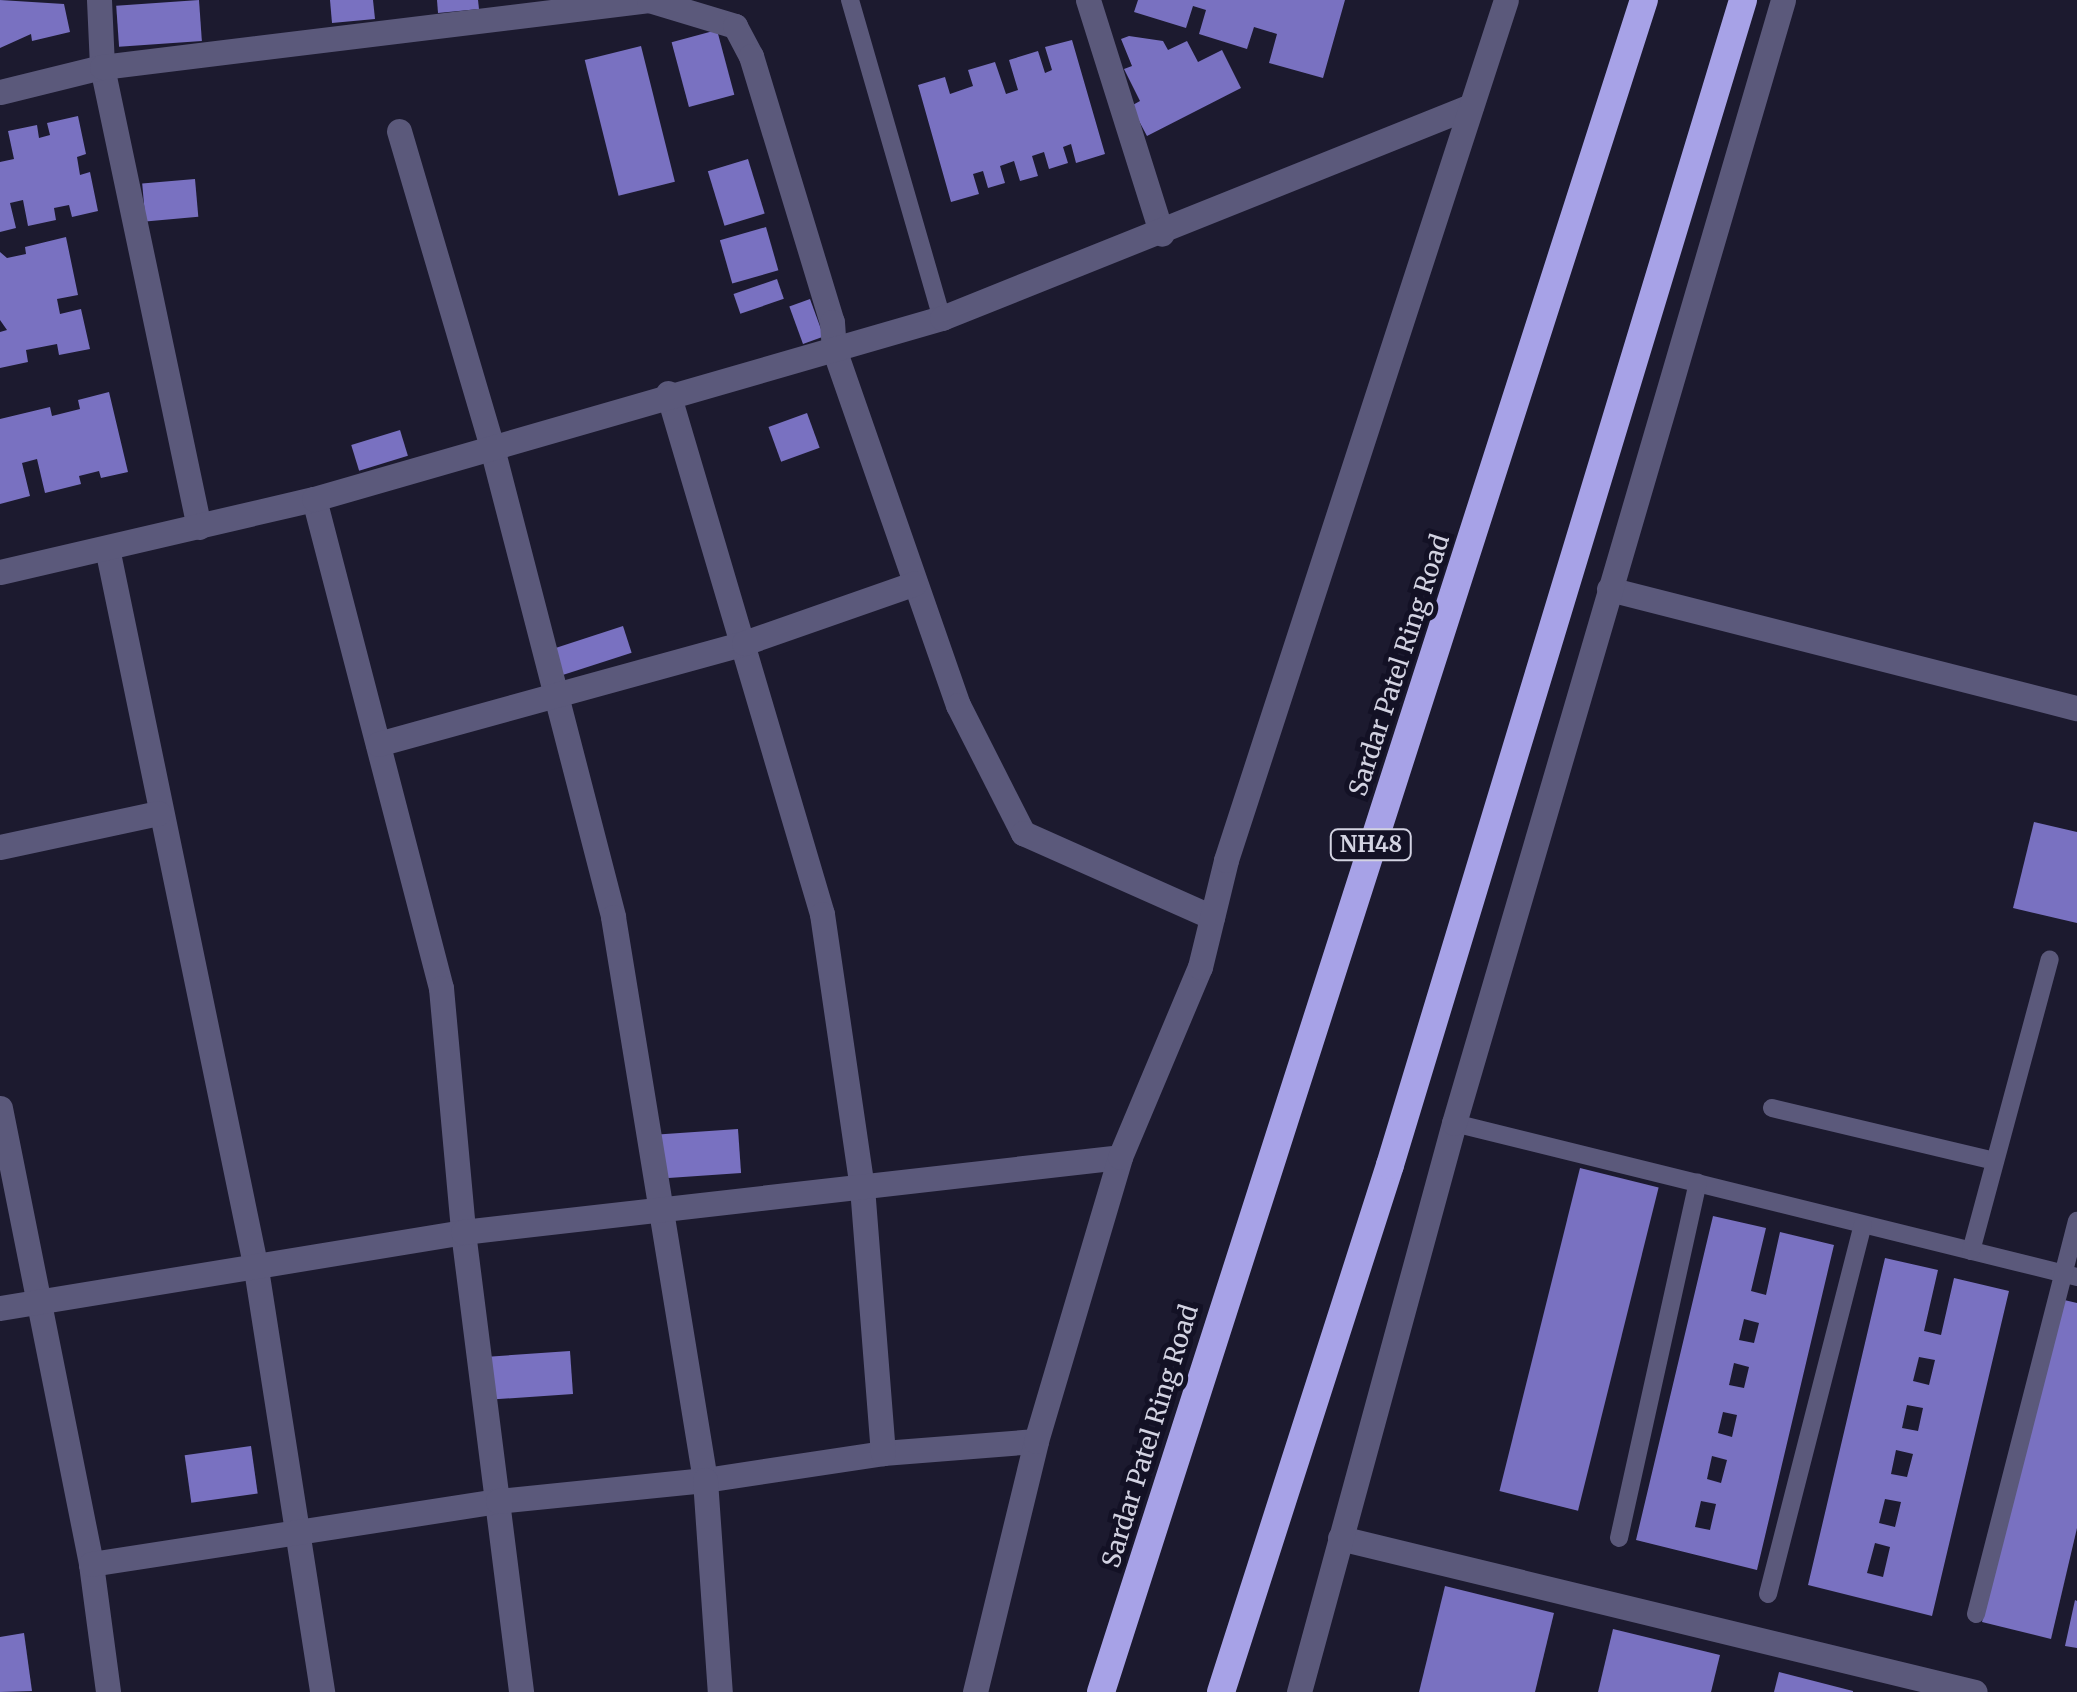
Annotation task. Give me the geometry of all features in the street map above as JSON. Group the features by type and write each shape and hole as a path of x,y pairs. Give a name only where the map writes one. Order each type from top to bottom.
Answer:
{"highway":[{"name":"Sardar Patel Ring Road","path":"1101,1692 1644,0"},
{"path":"1221,1692 1396,1146 1743,0"}],"street":[{"path":"99,0 102,67 199,527"},
{"path":"0,92 102,67 649,0 735,26 751,56 832,322 834,350 958,705 1022,834 1212,918"},
{"path":"1088,0 1162,234"},
{"path":"975,1692 1036,1440 1120,1157 1200,967 1212,918 1506,0"},
{"path":"1299,1692 1454,1123 1782,0"},
{"path":"0,572 314,499 668,393 942,318 1162,234 1470,106"},
{"path":"398,131 492,448 552,697 612,918 706,1480 720,1692"},
{"path":"668,393 822,914 862,1186 883,1453"},
{"path":"314,499 441,988 463,1232 521,1692"},
{"path":"107,548 158,812 256,1268 322,1692"},
{"path":"378,744 744,643 915,583"},
{"path":"1609,588 2077,708"},
{"path":"0,848 158,812"},
{"path":"0,1108 91,1564 108,1692"},
{"path":"0,1308 463,1232 1120,1157"},
{"path":"91,1564 498,1501 706,1480 883,1453 1036,1440"},
{"path":"1340,1538 1975,1692"}],"lane":[{"path":"850,0 942,318"},
{"path":"1971,1251 2050,958"},
{"path":"1772,1108 1995,1161"},
{"path":"1454,1123 2071,1276"},
{"path":"1619,1538 1698,1183"},
{"path":"1976,1614 2071,1276 2077,1221"},
{"path":"1768,1594 1863,1225"}],"building":[{"path":"0,0 64,4 70,32 32,41 31,34 0,48"},
{"path":"199,0 202,41 119,47 116,6"},
{"path":"330,0 373,0 375,19 332,23"},
{"path":"437,0 478,0 479,9 438,13"},
{"path":"1138,0 1345,0 1323,78 1269,63 1277,34 1254,27 1247,49 1199,34 1206,10 1193,6 1186,28 1134,12"},
{"path":"717,30 734,95 689,107 672,42"},
{"path":"1129,36 1163,41 1168,50 1187,41 1198,62 1222,50 1241,88 1147,136 1131,106 1140,101 1124,69 1132,66 1121,39"},
{"path":"1072,40 1105,154 1076,163 1071,144 1063,147 1068,163 1049,169 1044,152 1032,156 1038,176 1020,181 1014,161 1000,166 1005,183 988,188 983,171 973,174 979,194 951,202 918,85 945,77 950,94 973,86 968,70 995,62 1006,94 1018,90 1009,60 1038,51 1045,73 1052,70 1045,47"},
{"path":"641,46 675,182 619,196 585,60"},
{"path":"78,116 86,154 77,157 80,175 90,172 98,211 72,217 69,205 54,208 56,220 28,226 23,200 10,203 16,228 0,232 0,162 14,159 8,131 37,125 39,138 50,135 47,123"},
{"path":"748,159 765,214 725,226 708,171"},
{"path":"195,179 198,217 146,221 142,184"},
{"path":"766,227 778,270 732,283 720,240"},
{"path":"66,237 78,295 57,299 60,314 81,309 90,349 59,355 57,344 26,350 28,362 0,368 0,332 7,330 0,320 0,252 7,258 26,254 25,247"},
{"path":"777,279 784,299 740,314 734,294"},
{"path":"810,299 824,337 803,344 789,307"},
{"path":"109,392 128,472 101,478 99,471 79,476 81,484 45,493 37,459 22,463 30,496 0,504 0,419 50,407 52,416 80,409 78,400"},
{"path":"807,413 820,448 781,462 768,427"},
{"path":"400,430 408,456 359,471 351,445"},
{"path":"623,626 632,653 557,677 548,650"},
{"path":"2034,822 2077,832 2077,923 2013,908"},
{"path":"738,1129 741,1173 661,1178 658,1135"},
{"path":"1580,1168 1659,1188 1578,1511 1499,1491"},
{"path":"1713,1216 1766,1228 1751,1291 1766,1295 1780,1232 1834,1245 1757,1570 1636,1540","holes":["1744,1319 1759,1323 1754,1343 1739,1340","1734,1363 1749,1367 1744,1388 1729,1385","1723,1412 1737,1415 1732,1437 1718,1433","1712,1456 1727,1460 1721,1483 1707,1479","1701,1501 1716,1504 1710,1530 1695,1527"]},
{"path":"1885,1258 1938,1270 1924,1331 1941,1335 1954,1278 2009,1291 1932,1616 1808,1585","holes":["1919,1357 1935,1360 1929,1385 1913,1381","1907,1405 1923,1408 1918,1431 1902,1428","1896,1450 1913,1454 1907,1477 1891,1474","1885,1499 1901,1502 1895,1527 1879,1523","1875,1543 1890,1547 1883,1577 1867,1573"]},
{"path":"2060,1299 2077,1303 2077,1528 2051,1639 1982,1622"},
{"path":"570,1351 573,1394 491,1400 488,1357"},
{"path":"251,1446 258,1494 191,1503 185,1455"},
{"path":"1445,1586 1554,1613 1535,1692 1419,1692"},
{"path":"2077,1601 2077,1648 2065,1646"},
{"path":"1613,1629 1720,1655 1711,1692 1598,1692"},
{"path":"24,1633 32,1691 0,1692 0,1637"},
{"path":"1779,1672 1853,1691 1853,1692 1774,1692"}]}
